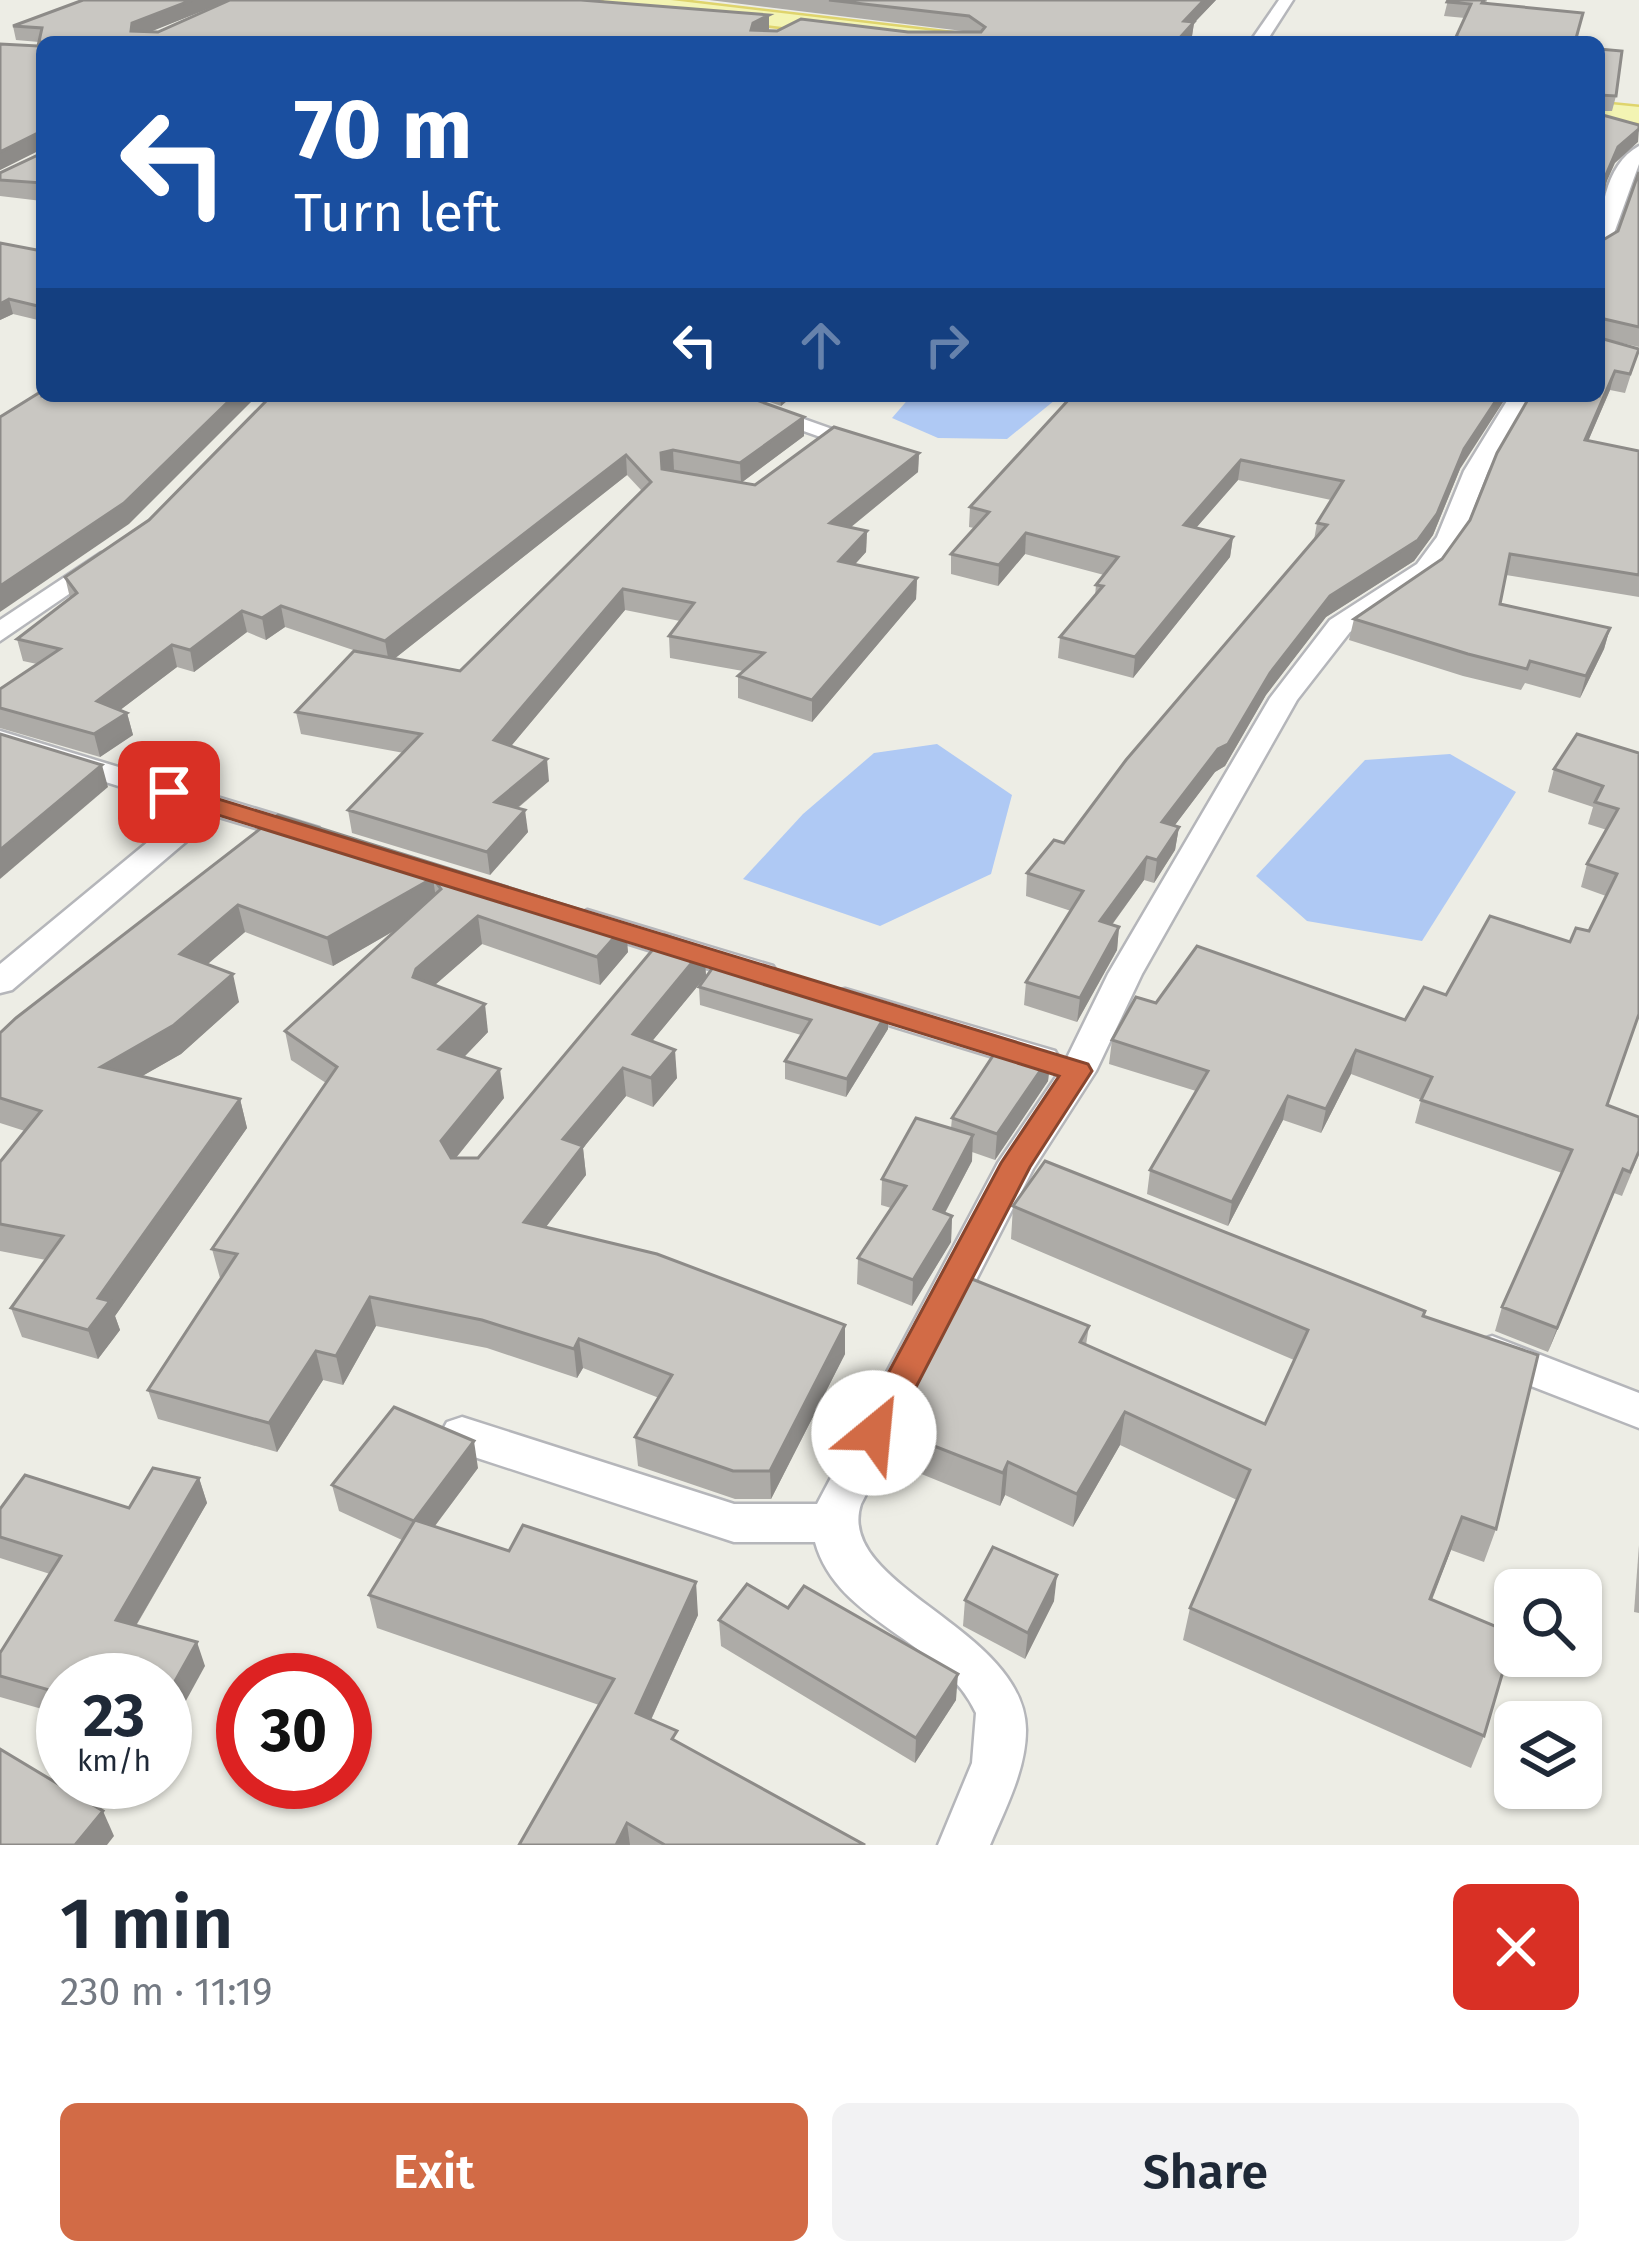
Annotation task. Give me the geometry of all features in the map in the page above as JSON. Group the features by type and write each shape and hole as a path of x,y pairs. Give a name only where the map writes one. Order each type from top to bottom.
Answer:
{"main road":[{"path":"603,2 842,36"},
{"path":"791,30 880,36"},
{"path":"1605,112 1639,116"},
{"path":"1605,123 1639,127"}],"street":[{"path":"1262,36 1286,0"},
{"path":"1605,228 1621,177 1639,152"},
{"path":"734,402 894,454"},
{"path":"964,1845 994,1770 1000,1714 978,1671 844,1562 834,1523 854,1472 1017,1163 1078,1071 1125,974 1284,698 1340,626 1426,570 1449,538 1476,470 1517,402"},
{"path":"807,451 829,434"},
{"path":"0,633 125,544"},
{"path":"0,740 344,846"},
{"path":"0,982 211,805"},
{"path":"546,908 1078,1071"},
{"path":"631,977 660,943"},
{"path":"1017,1163 1060,1180"},
{"path":"1448,1336 1639,1411"},
{"path":"462,1435 734,1523 834,1523"}],"water":[{"path":"906,402 1053,402 1007,439 938,438 892,418"},
{"path":"937,744 1012,795 991,874 880,926 743,879 803,814 874,753"},
{"path":"1450,754 1516,792 1422,941 1307,921 1256,876 1365,760"}],"building":[{"path":"83,0 192,0 132,23 131,31 158,32 230,0 581,0 769,15 753,23 751,30 777,31 801,19 908,32 981,32 985,27 969,16 829,0 1204,0 1184,21 1194,22 1181,36 40,36 42,28 13,26"},
{"path":"1484,0 1482,3 1583,13 1577,36 1456,36 1471,4 1447,2"},
{"path":"0,44 36,46 36,134 0,152"},
{"path":"1605,50 1622,51 1616,96 1605,95"},
{"path":"1605,116 1639,125 1618,147 1605,182"},
{"path":"36,156 36,183 0,180 0,173"},
{"path":"1639,172 1639,327 1605,319 1605,239 1618,231"},
{"path":"0,243 36,250 36,306 9,299 0,304"},
{"path":"1605,339 1639,349 1630,374 1615,371 1605,394"},
{"path":"36,395 36,402 228,402 124,503 0,586 0,417"},
{"path":"265,402 762,402 804,417 740,463 673,450 661,453 662,469 755,485 834,427 919,453 830,523 867,531 839,561 917,578 812,700 738,676 764,653 669,636 694,603 623,589 494,740 547,759 495,802 525,810 487,852 348,810 421,734 296,712 354,651 460,671 651,482 626,455 385,641 281,606 262,618 242,611 190,650 172,645 97,701 127,713 94,734 0,708 0,689 60,649 17,639 77,593 65,577 149,520"},
{"path":"1066,402 1495,402 1464,449 1437,514 1418,540 1330,596 1270,673 1228,744 1218,749 1162,822 1179,827 1157,860 1147,857 1100,921 1119,927 1080,998 1026,982 1083,891 1027,873 1054,840 1064,843 1126,760 1327,525 1317,523 1343,481 1241,460 1184,525 1233,537 1135,657 1060,637 1103,586 1096,585 1118,557 1026,533 999,565 951,554 989,512 970,507"},
{"path":"1527,402 1602,402 1585,440 1639,451 1639,575 1510,554 1500,604 1610,628 1586,676 1530,661 1527,669 1354,619 1442,559 1470,520 1497,453"},
{"path":"0,734 102,765 0,850"},
{"path":"1577,734 1639,753 1639,1014 1607,1105 1639,1117 1639,1151 1630,1172 1623,1169 1557,1328 1502,1307 1572,1150 1421,1100 1432,1077 1356,1050 1326,1109 1288,1096 1232,1202 1150,1170 1208,1071 1112,1040 1136,997 1156,1003 1197,946 1405,1020 1424,987 1446,995 1490,916 1570,942 1576,928 1589,931 1617,874 1587,864 1618,809 1595,802 1603,786 1554,769"},
{"path":"278,815 626,924 597,957 478,916 416,969 413,977 485,1004 439,1049 500,1069 441,1141 451,1158 478,1158 665,935 704,948 633,1034 675,1050 651,1078 623,1068 563,1139 583,1146 524,1222 657,1254 845,1325 770,1471 733,1471 635,1437 672,1375 579,1339 574,1349 482,1320 370,1297 336,1356 316,1351 269,1423 148,1390 237,1254 212,1249 337,1067 285,1031 441,889 433,878 327,938 238,905 180,954 233,974 174,1025 101,1067 240,1099 98,1298 110,1301 88,1330 11,1308 63,1236 0,1224 0,1162 41,1111 0,1098 0,1033"},
{"path":"719,959 888,1011 847,1079 785,1061 811,1020 699,987"},
{"path":"1004,1039 1051,1055 997,1134 952,1118"},
{"path":"916,1118 973,1135 934,1209 952,1216 913,1280 858,1258 906,1186 882,1179"},
{"path":"1045,1161 1425,1311 1423,1316 1538,1355 1496,1529 1462,1517 1430,1599 1494,1626 1494,1677 1501,1677 1484,1736 1190,1608 1250,1470 1125,1412 1077,1494 1008,1462 1003,1473 888,1428 967,1277 1089,1326 1080,1342 1265,1424 1308,1330 1013,1206"},
{"path":"394,1407 474,1441 414,1521 332,1485"},
{"path":"153,1468 199,1478 116,1620 197,1642 191,1653 36,1653 36,1686 0,1676 0,1653 61,1556 0,1537 0,1509 25,1475 129,1508"},
{"path":"415,1520 509,1551 523,1525 696,1582 636,1713 677,1731 672,1739 865,1845 665,1845 627,1823 616,1845 519,1845 614,1679 369,1595"},
{"path":"993,1547 1057,1575 1028,1633 965,1600"},
{"path":"747,1584 788,1608 804,1586 958,1674 916,1738 719,1620"},
{"path":"0,1749 36,1771 36,1809 103,1811 75,1845 0,1845"}],"route":[{"path":"169,792 1078,1071 1017,1163 874,1433"}]}
